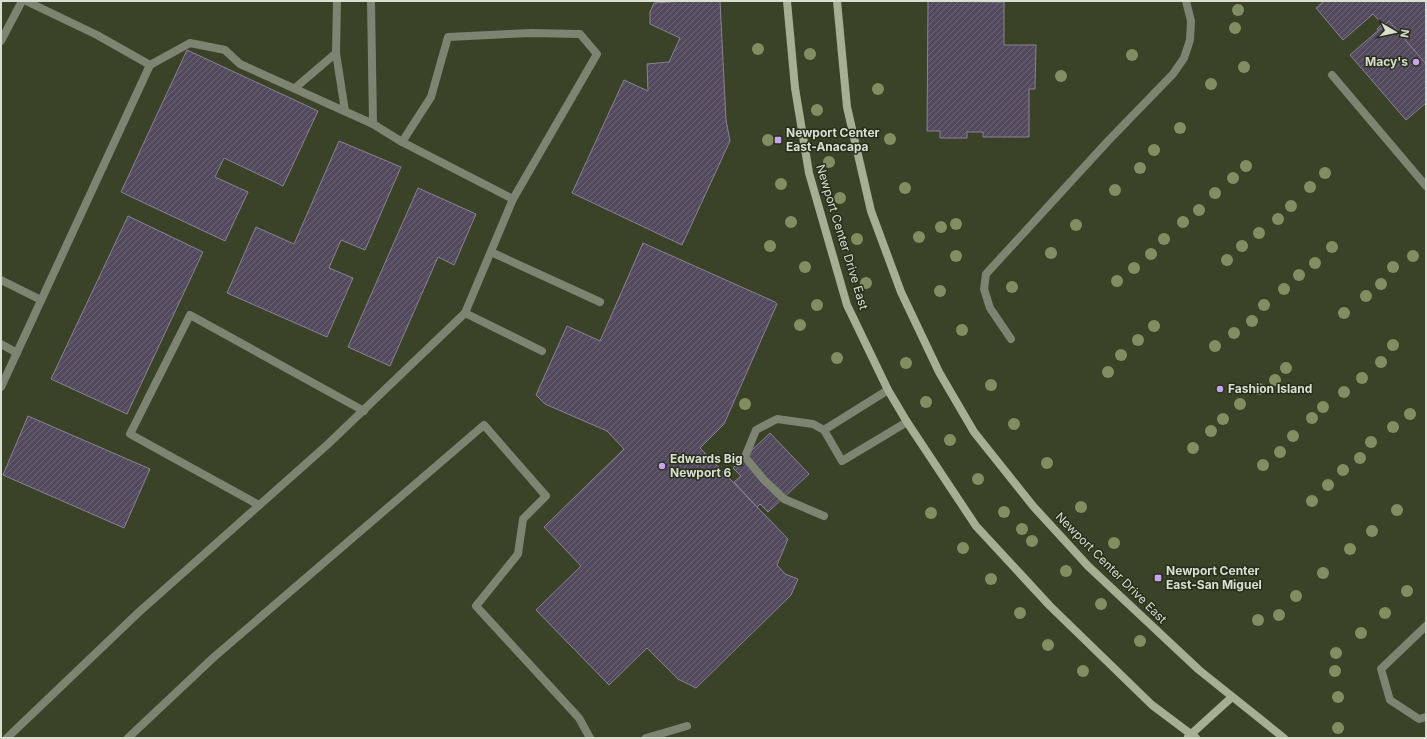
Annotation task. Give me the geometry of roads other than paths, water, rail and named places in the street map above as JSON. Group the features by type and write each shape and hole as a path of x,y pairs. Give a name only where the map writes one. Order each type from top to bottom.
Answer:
{"main road":[{"name":"Newport Center Drive East","path":"786,1 795,88 809,173 847,305 888,390 907,422 976,526 1050,606 1152,705 1191,737"},
{"name":"Newport Center Drive East","path":"837,1 846,107 872,211 901,292 939,372 974,432 1033,506 1088,566 1199,670 1284,738"},
{"path":"1191,737 1232,697"}],"lane":[{"path":"1,42 22,1"},
{"path":"26,1 97,35 150,65"},
{"path":"337,1 336,53 345,111"},
{"path":"371,1 373,124"},
{"path":"1011,339 990,308 984,289 986,274 1108,141 1173,74 1184,58 1190,40 1191,21 1186,1"},
{"path":"7,738 139,612 364,411 465,313 513,199 597,54 580,34 531,33 448,38 431,97 402,142"},
{"path":"2,382 17,353 150,65 190,43 225,50 240,64 373,124 402,142 513,199"},
{"path":"295,88 336,53"},
{"path":"1332,75 1426,186"},
{"path":"491,252 600,302"},
{"path":"1,280 41,300"},
{"path":"465,313 542,351"},
{"path":"259,505 130,434 190,315 364,411"},
{"path":"1,344 17,353"},
{"path":"824,430 888,390"},
{"path":"824,516 784,499 764,480 745,457 756,430 777,419 813,424 824,430 842,461 907,422"},
{"path":"128,738 214,657 484,425 546,496 523,519 518,554 476,606 579,718 590,738"},
{"path":"1426,626 1381,669 1390,700 1419,719 1426,717"},
{"path":"646,738 687,726"}],"place":[{"name":"Macy's","path":"1416,62"},
{"name":"Newport Center East-Anacapa","path":"778,140"},
{"name":"Fashion Island","path":"1220,389"},
{"name":"Edwards Big Newport 6","path":"662,466"},
{"name":"Newport Center East-San Miguel","path":"1158,578"}]}
